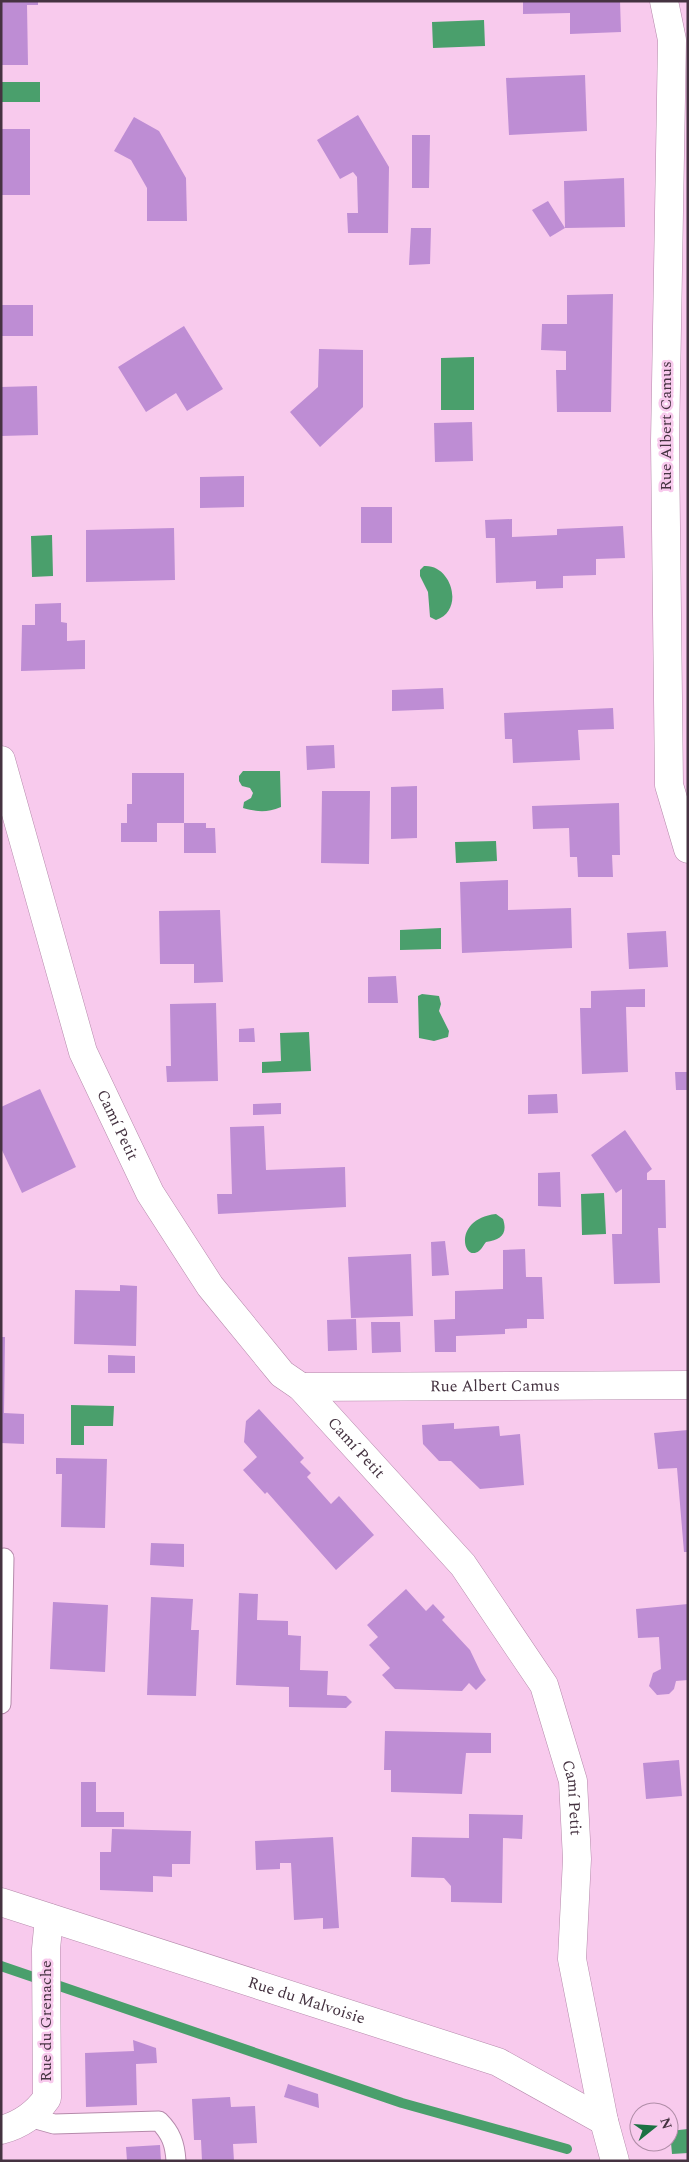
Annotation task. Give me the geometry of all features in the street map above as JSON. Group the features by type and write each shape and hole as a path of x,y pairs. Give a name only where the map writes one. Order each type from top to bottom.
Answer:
{"street":[{"name":"Rue Albert Camus","path":"664,1 672,40 665,442 669,785 688,849"},
{"name":"Camí Petit","path":"1,760 83,1052 146,1184 210,1286 282,1374 301,1387 463,1565 544,1685 572,1781 577,1859 572,1959 604,2121 615,2161"},
{"name":"Rue Albert Camus","path":"301,1387 688,1385"},
{"name":"Rue du Malvoisie","path":"1,1902 498,2062 604,2121"},
{"name":"Rue du Grenache","path":"1,2130 14,2127 29,2117 40,2108 47,2098 48,1999 46,1949 49,1918"}],"lane":[{"path":"1,1704 4,1558"},
{"path":"29,2117 54,2124 159,2121 170,2132 176,2161"}],"shaded area":[{"path":"484,20 485,46 433,48 432,22"},
{"path":"1,82 40,82 40,102 1,102"},
{"path":"474,357 474,410 441,410 441,358"},
{"path":"52,535 53,576 32,577 31,536"},
{"path":"424,566 434,567 442,572 448,580 451,589 450,607 445,615 436,620 430,617 428,592 420,576 420,570"},
{"path":"243,771 280,771 281,807 262,811 243,808 244,802 251,798 253,793 250,788 242,786 239,781 239,776"},
{"path":"496,841 497,861 456,863 455,842"},
{"path":"441,928 441,949 400,950 400,930"},
{"path":"422,994 439,996 441,1004 439,1011 449,1031 448,1037 434,1041 419,1038 418,996"},
{"path":"309,1032 311,1071 262,1073 262,1062 281,1061 280,1033"},
{"path":"604,1193 606,1234 582,1235 581,1194"},
{"path":"496,1214 503,1219 505,1229 502,1235 496,1240 486,1242 479,1251 473,1253 469,1251 465,1239 467,1231 482,1218"},
{"path":"71,1405 114,1406 113,1426 84,1426 84,1445 71,1445"},
{"path":"688,2129 688,2153 672,2154 672,2152 679,2152 679,2130"}],"building":[{"path":"1,1 38,1 38,5 27,5 28,65 1,65"},
{"path":"523,1 620,1 621,32 570,34 570,13 523,14"},
{"path":"585,75 587,131 509,135 506,78"},
{"path":"358,115 389,167 388,233 348,233 347,213 358,213 357,177 353,172 340,179 317,140"},
{"path":"134,117 159,131 186,178 187,221 147,221 147,188 131,160 114,151"},
{"path":"1,129 30,129 30,195 1,195"},
{"path":"412,135 430,135 429,188 412,188"},
{"path":"624,178 625,227 565,228 564,181"},
{"path":"548,201 565,228 550,237 532,210"},
{"path":"411,228 431,228 430,264 409,265"},
{"path":"613,294 611,412 557,412 556,370 566,370 566,351 541,350 542,324 567,324 567,295"},
{"path":"1,305 33,305 33,336 1,336"},
{"path":"184,326 223,389 187,411 176,393 146,412 118,367"},
{"path":"319,349 363,350 363,407 320,447 290,412 318,387"},
{"path":"37,386 38,435 1,436 1,387"},
{"path":"472,422 473,461 435,462 434,423"},
{"path":"244,476 244,507 200,508 200,477"},
{"path":"361,507 392,507 392,543 361,543"},
{"path":"512,519 512,537 557,535 557,529 623,526 625,558 596,559 596,575 563,576 563,588 536,589 536,581 496,583 495,538 486,538 485,520"},
{"path":"174,528 175,580 86,582 86,530"},
{"path":"61,603 61,622 67,623 67,641 85,640 85,669 21,671 22,625 35,625 35,604"},
{"path":"443,688 444,709 392,711 392,690"},
{"path":"613,708 614,729 578,730 580,760 513,763 512,739 505,739 504,713"},
{"path":"334,745 335,768 307,770 306,746"},
{"path":"132,773 184,773 184,823 157,823 157,842 121,842 121,823 127,823 127,804 132,804"},
{"path":"417,786 417,838 391,839 391,787"},
{"path":"322,791 370,791 369,864 321,863"},
{"path":"619,803 620,855 612,855 613,877 578,877 577,857 570,857 569,828 533,829 532,806"},
{"path":"184,823 206,823 206,828 215,828 216,853 184,853"},
{"path":"508,880 508,910 571,908 572,948 462,953 460,882"},
{"path":"220,910 223,982 194,983 194,964 160,964 159,911"},
{"path":"666,931 668,967 629,969 627,933"},
{"path":"396,976 398,1003 368,1003 368,977"},
{"path":"645,989 645,1007 626,1007 628,1072 582,1074 580,1008 591,1008 591,991"},
{"path":"216,1003 218,1081 167,1082 166,1066 171,1066 170,1004"},
{"path":"254,1028 255,1042 239,1042 239,1029"},
{"path":"675,1072 688,1072 688,1090 676,1090"},
{"path":"40,1089 76,1167 22,1193 1,1148 1,1107"},
{"path":"557,1094 558,1113 528,1114 528,1095"},
{"path":"281,1103 281,1114 253,1115 253,1104"},
{"path":"264,1126 266,1170 345,1167 346,1207 218,1214 217,1194 232,1194 230,1127"},
{"path":"625,1130 652,1169 647,1173 647,1180 665,1180 666,1228 658,1228 660,1283 614,1284 612,1234 622,1234 622,1189 616,1193 591,1155"},
{"path":"560,1172 561,1207 538,1206 538,1173"},
{"path":"445,1241 449,1275 432,1276 431,1242"},
{"path":"525,1249 526,1277 542,1277 544,1319 527,1319 527,1328 505,1329 505,1334 456,1336 456,1352 435,1352 434,1320 455,1319 455,1291 503,1289 503,1250"},
{"path":"411,1254 413,1316 351,1318 348,1257"},
{"path":"120,1285 137,1286 136,1346 74,1344 75,1290 120,1291"},
{"path":"356,1319 357,1350 328,1351 327,1320"},
{"path":"371,1322 400,1322 401,1352 372,1353"},
{"path":"1,1337 5,1337 4,1413 24,1414 24,1444 1,1443"},
{"path":"108,1355 135,1356 135,1373 108,1373"},
{"path":"259,1409 304,1458 300,1462 311,1473 307,1477 331,1504 339,1496 374,1535 336,1570 267,1492 265,1494 243,1470 257,1457 244,1442 246,1421"},
{"path":"454,1423 454,1429 499,1426 500,1436 520,1434 524,1485 480,1489 451,1461 439,1461 423,1444 422,1425"},
{"path":"688,1430 688,1552 684,1552 677,1468 658,1469 654,1433"},
{"path":"56,1458 107,1459 105,1528 61,1527 62,1474 56,1474"},
{"path":"151,1543 184,1544 184,1567 150,1565"},
{"path":"406,1589 426,1611 433,1604 445,1617 442,1620 470,1650 486,1680 476,1690 469,1683 462,1691 395,1689 382,1675 390,1668 369,1645 378,1637 367,1625"},
{"path":"239,1593 258,1594 257,1620 288,1621 288,1635 301,1636 300,1670 328,1671 327,1695 346,1696 352,1702 346,1708 289,1707 289,1687 236,1685"},
{"path":"151,1597 193,1599 191,1630 199,1630 196,1696 147,1695"},
{"path":"53,1602 108,1605 105,1672 50,1669"},
{"path":"688,1604 688,1680 676,1681 674,1689 669,1694 657,1695 649,1686 653,1673 661,1669 659,1637 638,1638 636,1609"},
{"path":"385,1731 491,1733 491,1753 466,1753 462,1794 391,1792 391,1770 384,1770"},
{"path":"679,1760 682,1796 646,1799 643,1763"},
{"path":"81,1782 96,1782 96,1812 124,1812 124,1827 81,1827"},
{"path":"469,1814 523,1815 522,1839 503,1838 502,1903 451,1902 451,1886 444,1878 411,1877 412,1837 469,1838"},
{"path":"112,1829 191,1831 190,1864 172,1864 172,1877 153,1876 153,1892 100,1890 100,1852 111,1852"},
{"path":"333,1837 339,1928 323,1929 323,1918 294,1920 291,1863 280,1863 280,1869 256,1870 255,1841"},
{"path":"133,2040 156,2048 157,2063 136,2064 137,2105 86,2107 85,2053 134,2051"},
{"path":"288,2084 318,2094 319,2108 284,2097"},
{"path":"230,2097 231,2107 255,2106 257,2143 233,2144 234,2161 202,2161 201,2140 194,2140 192,2099"},
{"path":"160,2145 161,2161 127,2161 126,2147"}],"waterway":[{"path":"1,1966 402,2103 567,2149"}]}
